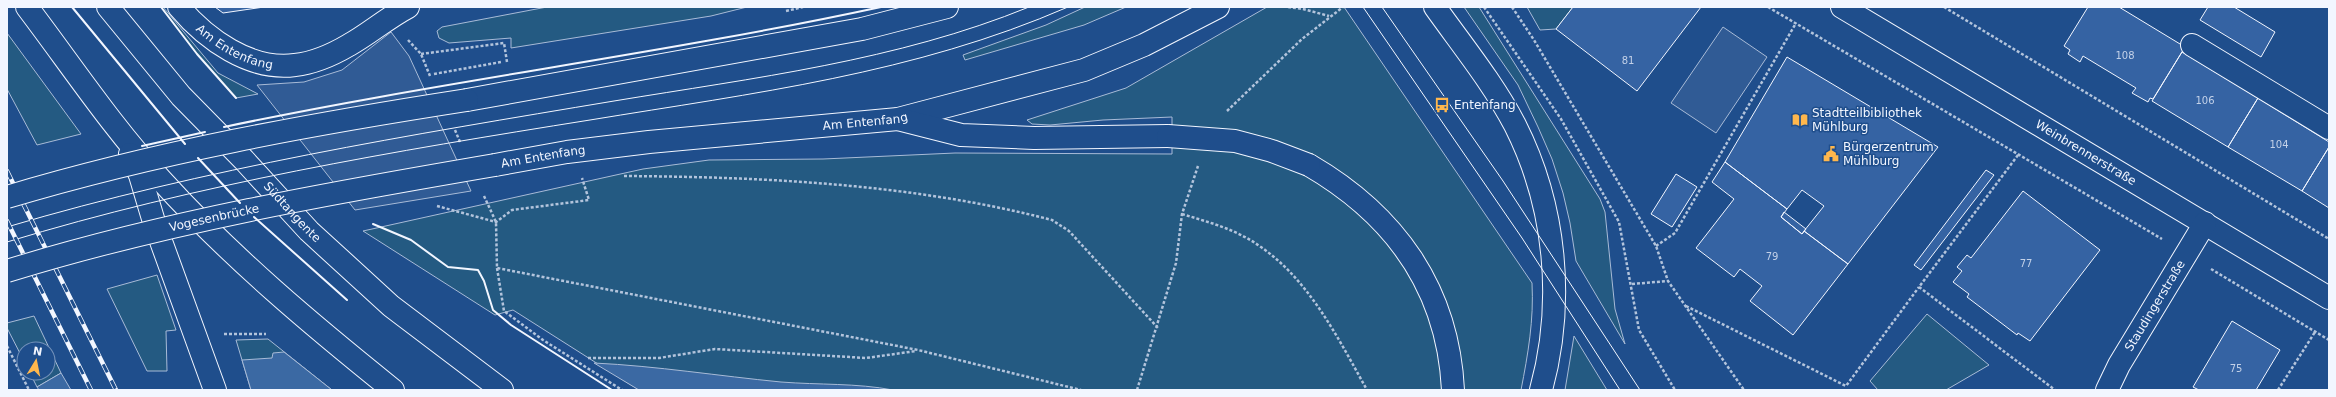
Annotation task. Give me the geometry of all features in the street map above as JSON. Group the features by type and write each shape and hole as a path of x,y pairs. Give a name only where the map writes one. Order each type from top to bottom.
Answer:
{"main road":[{"path":"27,7 117,129 162,181 241,261 327,337 393,390"},
{"name":"Südtangente","path":"108,7 181,96 244,160 309,232 391,306 502,390"},
{"name":"Am Entenfang","path":"186,15 209,37 250,60 294,66 315,61 334,53 351,44 388,17 408,7"},
{"path":"7,197 141,162 326,122 467,100 862,30 947,7"},
{"name":"Am Entenfang","path":"495,165 567,152 648,142 898,119 1084,70 1144,45 1218,7"},
{"path":"1435,7 1498,97 1514,124 1535,170 1547,217 1552,254 1553,332 1549,362 1541,390"},
{"name":"Weinbrennerstraße","path":"1842,7 2329,298"},
{"path":"2192,45 2329,128"},
{"path":"898,119 961,135 1034,138 1168,136 1234,141 1272,151 1309,165 1334,179 1371,210 1398,238 1419,269 1434,300 1445,330 1452,363 1453,390"},
{"path":"117,129 140,175 156,230 215,390"},
{"name":"Vogesenbrücke","path":"7,271 185,224 321,195 495,165"},
{"name":"Staudingerstraße","path":"2108,390 2119,365 2205,223"}],"path":[{"path":"1288,7 1310,10 1330,16"},
{"path":"1231,106 1330,16 1343,7"},
{"path":"1484,7 1561,119 1619,222 1632,284 1639,330 1675,390"},
{"path":"1512,7 1534,40 1656,246 1668,281 1744,390"},
{"path":"1768,7 2187,254 2329,340"},
{"path":"1944,7 2329,239"},
{"path":"1656,246 1675,233 1796,23"},
{"path":"421,54 504,43 507,62"},
{"path":"1843,390 2018,155"},
{"path":"496,222 512,210 589,200 582,176"},
{"path":"574,177 590,176"},
{"path":"622,176 768,178 920,194 1052,220 1069,231 1158,328"},
{"path":"484,195 496,222 497,268 504,312 544,340 622,390"},
{"path":"430,204 496,222"},
{"path":"1137,390 1158,328 1176,263 1182,214 1221,226 1258,245 1294,276 1328,320 1367,390"},
{"path":"497,268 918,350 1081,390"},
{"path":"1632,284 1668,281"},
{"path":"1919,287 2055,390"},
{"path":"1684,305 1846,386"},
{"path":"2278,390 2315,332"},
{"path":"221,334 266,334"},
{"path":"7,346 29,390"},
{"path":"588,358 659,358 715,349 866,358 918,350"},
{"path":"7,356 11,354"}],"shaded area":[{"path":"161,7 163,7 218,73 258,94 236,98 197,54"},
{"path":"547,7 747,7 711,16 511,48 511,38 449,43 439,38 437,31 442,27"},
{"path":"1085,7 1126,7 1084,25 965,60 963,55 1046,25"},
{"path":"1267,7 1344,7 1532,283 1531,324 1521,390 639,390 513,310 495,315 363,231 643,169 709,160 823,159 955,153 1172,154 1172,117 1103,120 1050,125 1032,124 1027,120 1126,88"},
{"path":"1464,7 1479,7 1600,199 1605,212 1615,309 1625,344 1576,261 1570,223 1563,193 1552,159 1518,85"},
{"path":"1527,7 1573,7 1556,29 1540,30"},
{"path":"1723,27 1767,57 1716,133 1671,103"},
{"path":"391,32 409,56 471,191 355,210 257,85 304,82 342,70"},
{"path":"7,33 81,134 37,145 7,89"},
{"path":"157,275 176,330 166,331 167,371 147,371 107,289"},
{"path":"1927,314 1989,365 1946,390 1878,390 1870,381"},
{"path":"34,316 46,341 16,341 16,345 7,328 7,323"},
{"path":"1574,336 1607,390 1565,390"},
{"path":"268,339 332,390 251,390 236,340"},
{"path":"284,352 332,390 251,390 242,360 272,358 273,353"},
{"path":"56,362 61,373 56,376"},
{"path":"594,363 618,364 781,382 852,385 893,390 639,390"},
{"path":"61,373 71,390 39,390 37,387 47,381 56,381 56,376"},
{"path":"34,381 47,381 37,387"}],"building":[{"path":"215,7 264,7 223,13"},
{"path":"1573,7 1701,7 1637,91 1556,29"},
{"path":"2088,7 2119,7 2185,47 2153,99 2150,98 2148,102 2132,93 2136,88 2083,56 2080,62 2068,54 2070,50 2064,46"},
{"path":"2208,7 2234,7 2275,32 2261,57 2200,20"},
{"path":"2182,52 2258,98 2228,147 2152,101"},
{"name":"Bürgerzentrum Mühlburg","path":"1787,57 1938,147 1848,264 1804,231 1824,206 1802,190 1787,209 1725,162"},
{"path":"2258,98 2329,142 2329,147 2302,191 2228,147"},
{"path":"2329,147 2329,208 2302,191"},
{"path":"1725,162 1787,209 1781,217 1802,234 1804,231 1848,264 1793,335 1750,301 1762,286 1740,269 1734,277 1696,248 1734,199 1712,182"},
{"path":"1986,170 1994,175 1921,270 1914,265"},
{"path":"1676,174 1697,187 1672,227 1651,214"},
{"path":"2023,191 2100,250 2030,341 2018,333 2017,335 1967,297 1969,294 1953,282 1962,271 1957,267 1967,255 1971,258"},
{"path":"1784,212 1806,229 1802,234 1781,217"},
{"path":"2232,321 2280,350 2256,390 2199,390 2193,387"}],"tram line":[{"path":"7,227 157,187 233,170 385,140 824,66 928,41 979,26 1029,7"},
{"path":"7,242 79,221 151,203 297,171 443,144 773,90 892,65 951,49 1010,30 1068,7"},
{"path":"1363,7 1522,238 1620,390"},
{"path":"1382,7 1503,181 1640,390"}],"railway":[{"path":"7,171 116,390"},
{"path":"7,221 91,390"}],"wall":[{"path":"72,7 185,144"},
{"path":"161,7 197,54 236,98"},
{"path":"224,127 388,95 717,39 881,7"},
{"path":"142,146 205,132"},
{"path":"198,158 240,203"},
{"path":"254,217 347,300"},
{"path":"373,224 411,240 448,267 478,270 484,281 493,310 511,325 612,390"}],"place":[{"name":"Entenfang","path":"1442,105"},
{"name":"Stadtteilbibliothek Mühlburg","path":"1800,120"},
{"name":"Bürgerzentrum Mühlburg","path":"1831,154"}]}
